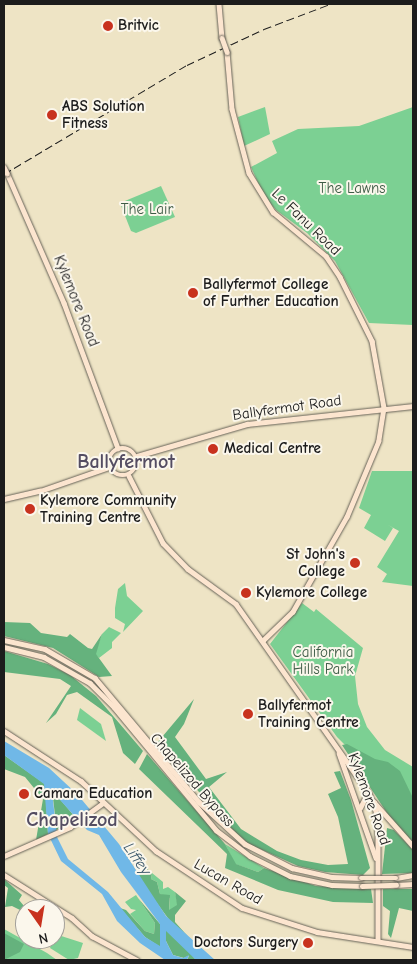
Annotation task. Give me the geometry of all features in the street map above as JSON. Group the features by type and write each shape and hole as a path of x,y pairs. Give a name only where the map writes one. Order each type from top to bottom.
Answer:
{"main road":[{"name":"Le Fanu Road","path":"219,4 232,108 242,151 253,182 273,212 326,256 340,277 372,341 384,408 379,441 347,517 293,612 263,641"},
{"name":"Kylemore Road","path":"4,167 64,303 118,448"},
{"name":"Ballyfermot Road","path":"137,456 247,424 413,406"},
{"path":"118,448 128,449 137,456 137,465 129,476 116,474 109,467 110,456 118,448"},
{"path":"4,499 40,491 109,467"},
{"name":"Kylemore Road","path":"129,476 149,521 167,548 188,569 236,604 336,744 374,802 378,863 378,942"},
{"name":"Chapelizod Bypass","path":"4,640 45,650 95,678 115,698 199,802 245,844 292,868 332,877 396,878 413,876"},
{"name":"Chapelizod Bypass","path":"4,647 57,663 90,683 114,707 216,830 250,856 290,876 332,885 413,884"},
{"name":"Lucan Road","path":"4,730 81,781 156,851 242,908 317,932 413,948"},
{"name":"Kylemore Road","path":"336,744 378,863"},
{"path":"360,809 362,800 374,802 413,846"},
{"path":"4,856 77,822 103,803"},
{"path":"4,875 72,918 92,936 138,960"}],"green space":[{"path":"265,107 270,134 244,146 238,117"},
{"name":"The Lawns","path":"413,107 413,325 369,323 335,261 307,233 276,210 264,196 251,167 277,153 272,141 298,129 359,126"},
{"name":"The Lair","path":"161,186 175,217 136,233 131,231 120,203"},
{"path":"372,471 413,471 413,586 382,582 387,574 377,567 399,531 388,525 393,528 385,541 364,528 371,515 359,508"},
{"path":"125,583 127,596 143,611 123,632 125,624 115,618 115,608 118,589"},
{"name":"California Hills Park","path":"302,603 314,612 316,609 363,648 355,676 358,704 367,727 385,750 413,767 413,813 337,737 270,644"},
{"path":"4,622 30,623 41,633 67,637 70,634 92,649 102,634 96,654 112,676 99,677 53,648 4,636"},
{"path":"109,627 121,633 112,642 112,648 99,658 95,654 102,634"},
{"path":"4,651 48,664 70,675 96,696 143,751 135,764 123,753 112,717 77,692 67,695 56,714 46,723 71,686 60,679 4,672"},
{"path":"194,699 184,724 175,737 206,779 227,772 209,787 241,829 277,851 301,860 328,865 348,864 338,817 328,794 341,788 334,772 340,771 351,800 370,868 363,875 325,872 298,866 249,844 229,827 157,743"},
{"path":"80,708 101,724 106,741 77,720"},
{"path":"347,744 375,759 388,762 400,771 413,798 413,843 391,819 342,745"},
{"path":"147,754 225,844 236,864 258,872 264,868 316,886 371,889 373,903 333,902 278,890 225,868 227,854 139,769"},
{"path":"4,755 45,784 48,834 36,840 43,799 25,777 4,769"},
{"path":"52,790 76,818 56,830 55,815"},
{"path":"387,828 394,830 413,850 413,873 382,874"},
{"path":"225,844 264,868 258,872 235,864"},
{"path":"146,868 152,873 151,879 157,882 160,894 170,895 169,910 177,905 175,892 186,901 175,915 175,922 192,941 173,925 137,873"},
{"path":"152,873 163,882 163,889 168,887 175,892 178,906 169,911 170,898 160,894 157,882 151,879"},
{"path":"4,879 22,895 20,899 15,899 15,908 5,907 8,888 4,885"},
{"path":"383,889 413,889 413,911 399,908 391,938 388,934 390,911 383,906"},
{"path":"136,895 155,923 154,934 145,931 130,914 136,910 131,909 125,902"},
{"path":"138,898 160,924 160,947 145,937 120,908 126,910 145,931 154,934 155,923"},
{"path":"4,929 15,935 15,949 40,949 57,960 4,960"},
{"path":"166,930 196,960 187,960 189,956 184,958 173,955 166,941"},
{"path":"4,933 15,939 15,949 22,949 20,952 4,960"},
{"path":"65,937 83,943 78,958 69,960 52,949 65,949"}],"water":[{"path":"4,741 49,768 77,794 119,844 166,916 215,960 196,960 166,931 166,941 173,955 183,958 189,955 187,960 165,960 140,943 117,921 102,894 61,861 48,834 44,784 4,755","holes":["52,791 87,830 99,835 121,872 160,924 160,946 145,937 108,892 68,859 57,837"]}],"railway":[{"path":"4,174 187,65 264,29 330,4"}],"place":[{"name":"Britvic","path":"108,26"},
{"name":"ABS Solution Fitness","path":"52,115"},
{"name":"Ballyfermot College of Further Education","path":"193,293"},
{"name":"Medical Centre","path":"213,449"},
{"name":"Kylemore Community Training Centre","path":"30,509"},
{"name":"St John's College","path":"355,563"},
{"name":"Kylemore College","path":"246,593"},
{"name":"Ballyfermot Training Centre","path":"248,714"},
{"name":"Camara Education","path":"24,794"},
{"name":"Doctors Surgery","path":"308,943"}],"district":[{"name":"Ballyfermot","path":"126,461"},
{"name":"Chapelizod","path":"72,819"}],"water label":[{"name":"Liffey","path":"137,859"}]}
